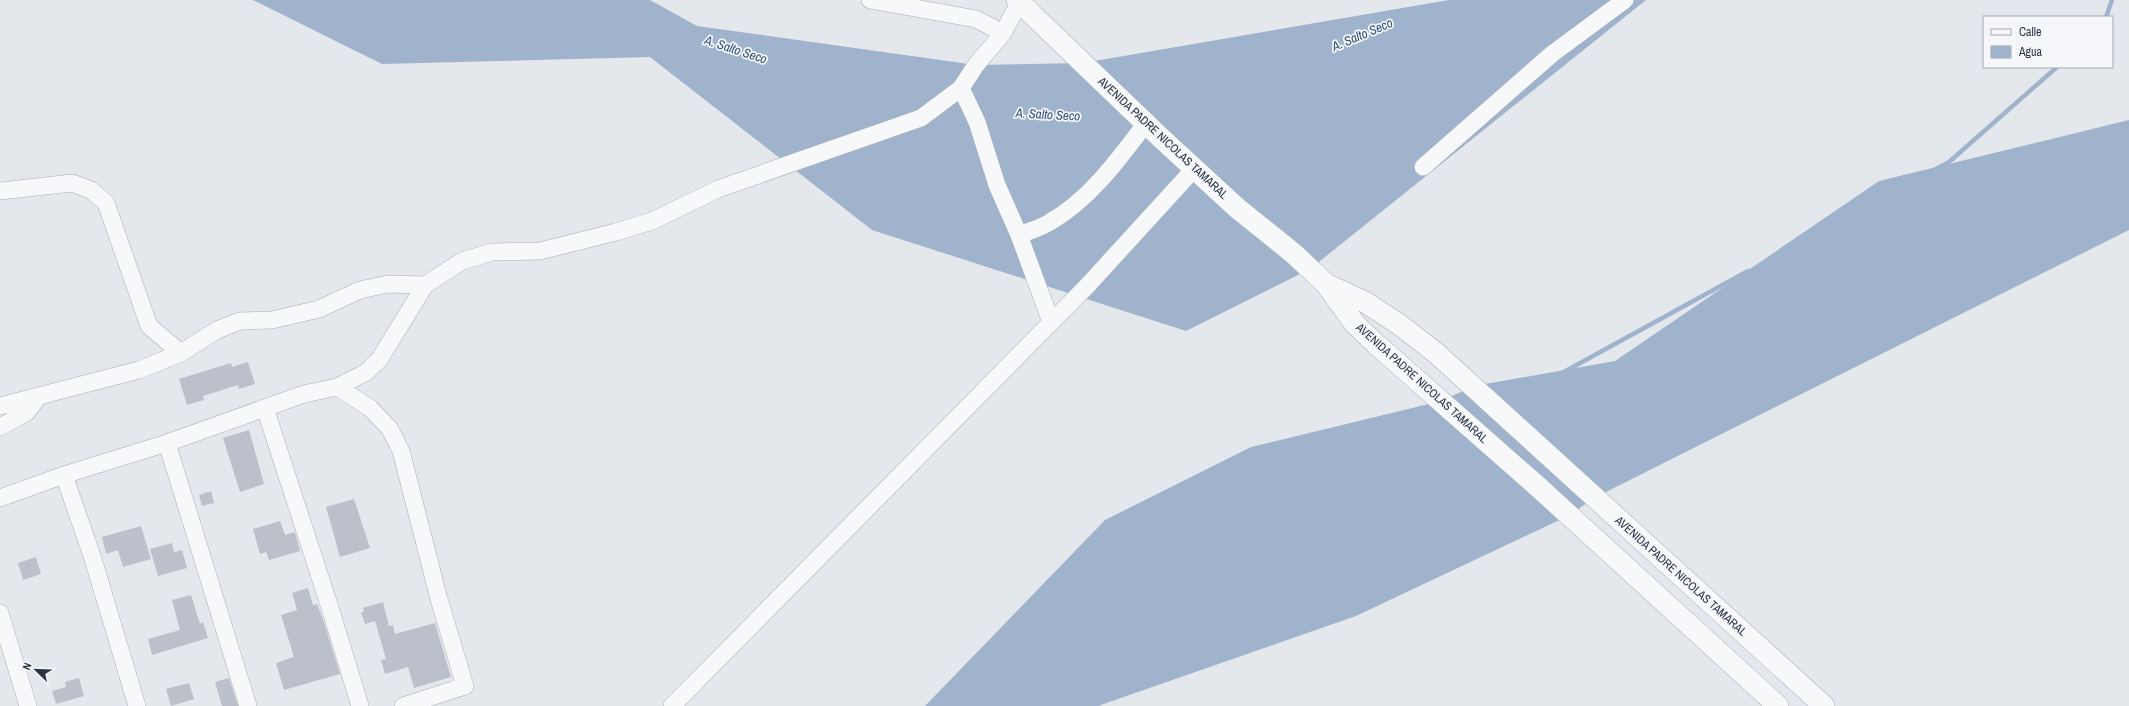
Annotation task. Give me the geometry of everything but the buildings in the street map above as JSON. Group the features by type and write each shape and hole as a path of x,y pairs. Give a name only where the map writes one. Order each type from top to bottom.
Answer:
{"street":[{"path":"870,0 976,19 1003,33"},
{"path":"1423,167 1552,54 1625,0"},
{"path":"0,498 64,475 167,443 304,394 337,387 365,373 379,360 425,285 462,261 492,252 540,252 652,221 718,189 921,118 961,88 976,65 1003,33 1016,1"},
{"name":"AVENIDA PADRE NICOLAS TAMARAL","path":"1016,1 1194,169 1326,284 1347,314 1372,340 1536,485 1778,706"},
{"path":"961,88 977,122 997,185 1019,235 1051,322"},
{"path":"1019,235 1050,223 1092,188 1146,123"},
{"path":"672,706 1051,322 1147,222 1194,169"},
{"path":"0,191 72,183 91,190 106,203 149,326 181,352"},
{"path":"0,406 139,370 181,352 216,330 240,321 272,320 319,309 360,290 388,284 425,285"},
{"name":"AVENIDA PADRE NICOLAS TAMARAL","path":"1326,284 1365,302 1400,324 1474,386 1556,463 1824,706"},
{"path":"337,387 370,408 390,429 400,451 439,599 465,686 402,706"},
{"path":"0,427 27,412 39,396"},
{"path":"265,408 332,614 360,706"},
{"path":"167,443 248,706"},
{"path":"1536,485 1556,463"},
{"path":"64,475 93,558 137,706"},
{"path":"0,613 28,706"}],"water":[{"name":"A. Salto Seco","path":"253,0 650,0 697,26 976,65 1083,63 1449,0 1646,0 1310,269 1186,331 872,230 650,57 382,64"},
{"path":"2129,120 2129,230 1594,498 1570,515 1356,616 1098,706 925,706 1105,520 1251,447 1441,401 1474,386 1615,361 1879,181"}],"waterway":[{"path":"2106,16 2112,0"},
{"path":"1936,169 1949,162 2056,68"},
{"path":"1562,373 1748,271"}]}
